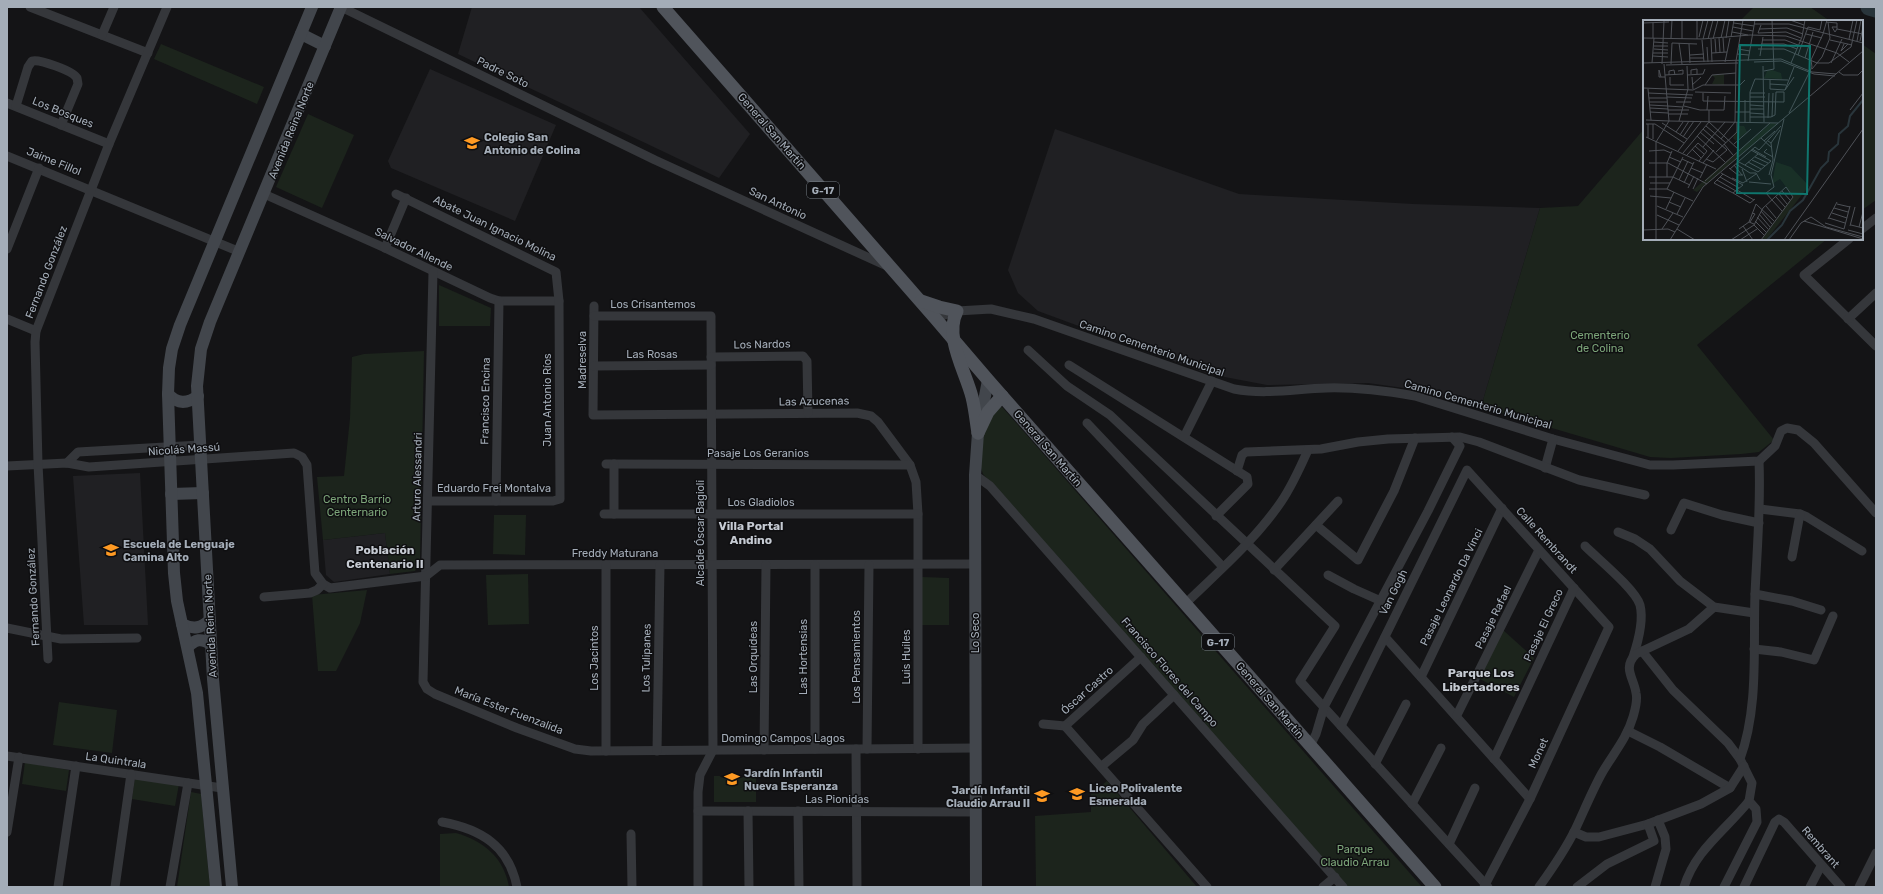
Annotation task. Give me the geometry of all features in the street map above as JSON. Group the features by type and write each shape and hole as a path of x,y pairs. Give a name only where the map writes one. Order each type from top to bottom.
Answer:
{"main road":[{"name":"General San Martín","path":"663,7 920,300 1002,396 1435,887"},
{"path":"920,300 939,307 957,311 952,328 954,341 972,397 978,433"},
{"path":"978,433 988,412 1002,396"}],"street":[{"path":"30,7 148,53"},
{"path":"102,35 114,7"},
{"name":"Fernando González","path":"48,659 38,464 36,331 109,144 167,7"},
{"path":"216,887 197,693 177,601 174,573 169,447 169,368 172,349 180,325 312,7"},
{"name":"Avenida Reina Norte","path":"232,887 222,788 211,644 200,445 198,396 199,364 205,335 340,7"},
{"name":"Padre Soto","path":"340,7 655,160"},
{"path":"301,34 325,46"},
{"path":"11,104 28,66 32,61 40,61 72,73 77,78 78,84 61,125"},
{"name":"Los Bosques","path":"11,104 109,144"},
{"name":"Jaime Fillol","path":"7,156 91,190"},
{"name":"San Antonio","path":"655,160 892,269"},
{"path":"7,249 38,168"},
{"path":"91,190 240,252"},
{"name":"Salvador Allende","path":"264,194 499,301 559,301"},
{"name":"Abate Juan Ignacio Molina","path":"396,194 556,272 559,301"},
{"path":"385,248 406,198"},
{"path":"1863,228 1876,218"},
{"path":"1848,240 1804,275 1876,346"},
{"name":"Arturo Alessandri","path":"423,682 433,272"},
{"path":"1848,318 1876,293"},
{"name":"Francisco Encina","path":"496,502 499,301"},
{"name":"Juan Antonio Ríos","path":"559,301 560,498"},
{"name":"Madreselva","path":"594,306 594,415"},
{"name":"Camino Cementerio Municipal","path":"935,318 957,311 992,309 1034,319 1234,389 1257,392 1328,388 1367,389 1394,392 1415,396 1553,439 1650,465 1759,461"},
{"name":"Los Crisantemos","path":"594,316 711,316"},
{"name":"Alcalde Óscar Bagioli","path":"711,316 713,750"},
{"path":"7,319 36,331"},
{"path":"1028,350 1067,386 1110,415 1335,626 1300,681 1486,886"},
{"name":"Los Nardos","path":"711,361 803,356 807,364 808,413"},
{"name":"Las Rosas","path":"594,366 711,361"},
{"path":"1069,365 1247,477 1248,483 1216,516"},
{"name":"Lo Seco","path":"976,887 975,475 978,433 988,380"},
{"path":"1184,436 1212,381"},
{"path":"168,394 173,400 182,403 191,401 198,396"},
{"name":"Las Azucenas","path":"594,415 857,413 870,416 878,422 910,465 916,482 918,514 918,565"},
{"path":"1087,423 1223,567"},
{"path":"1574,832 1586,837 1595,837 1648,824 1701,804 1730,788 1742,763 1750,726 1754,649 1754,613 1760,509 1759,461 1775,446 1781,430 1787,428 1798,430 1828,458 1876,513"},
{"path":"1237,471 1242,455 1246,452 1308,450 1373,440 1452,437 1479,442 1545,468 1601,486 1644,495"},
{"path":"1310,746 1316,734 1324,707 1381,601 1460,446 1452,437"},
{"path":"1316,525 1358,560 1394,491 1415,438"},
{"path":"1545,468 1553,439"},
{"name":"Nicolás Massú","path":"68,462 78,452 200,445"},
{"path":"1185,604 1246,543 1280,503 1295,478 1308,450"},
{"name":"Nicolás Massú","path":"7,466 68,462 89,467 294,453 302,457 307,465 315,573 323,584"},
{"name":"Pasaje Los Geranios","path":"614,514 610,464 910,465"},
{"name":"Calle Rembrandt","path":"1467,470 1609,627"},
{"name":"Van Gogh","path":"1341,726 1467,470"},
{"name":"Francisco Flores del Campo","path":"975,475 990,486 1344,887"},
{"path":"171,494 203,493"},
{"name":"Eduardo Frei Montalva","path":"428,501 553,501 560,498"},
{"path":"1274,570 1338,501"},
{"path":"1671,530 1684,503 1722,515 1759,523"},
{"name":"Pasaje Leonardo Da Vinci","path":"1421,677 1502,508"},
{"path":"1760,509 1800,514 1820,524 1862,551"},
{"name":"Los Gladiolos","path":"604,514 918,514"},
{"path":"1792,557 1800,514"},
{"path":"1618,532 1635,539 1646,546 1680,581 1714,607 1754,613"},
{"path":"1539,887 1574,832 1602,774 1628,732 1634,716 1637,698 1629,669 1638,643 1641,624 1640,605 1625,585 1585,546"},
{"name":"Pasaje Rafael","path":"1457,715 1539,550"},
{"name":"Freddy Maturana","path":"323,584 330,588 426,576 440,565 975,564"},
{"name":"Los Jacintos","path":"606,565 606,751"},
{"name":"Los Tulipanes","path":"656,751 660,565"},
{"name":"Las Orquídeas","path":"764,750 766,565"},
{"name":"Las Hortensias","path":"815,565 815,750"},
{"name":"Los Pensamientos","path":"868,749 869,565"},
{"name":"Luis Huiles","path":"918,565 918,749"},
{"path":"1328,575 1381,601"},
{"path":"264,597 310,593 317,590 323,584"},
{"name":"Pasaje El Greco","path":"1494,759 1574,588"},
{"path":"1755,594 1792,601 1821,610"},
{"path":"1633,657 1642,651 1689,629 1714,607"},
{"path":"1754,649 1781,652 1814,660 1833,616"},
{"path":"182,624 189,628 197,628 202,627 210,620"},
{"name":"Monet","path":"1486,886 1530,799 1609,627"},
{"path":"7,628 47,637 75,640 137,638"},
{"path":"1385,636 1457,715 1530,799"},
{"path":"188,647 194,640 211,644"},
{"path":"1642,651 1673,690 1722,738 1742,763 1752,783 1749,801 1712,839 1698,857 1684,887"},
{"name":"Óscar Castro","path":"1043,724 1065,726 1141,657"},
{"name":"María Ester Fuenzalida","path":"423,682 427,689 435,694 539,736 575,749 591,751"},
{"path":"1102,766 1133,740 1143,724 1174,695"},
{"path":"1375,764 1406,704"},
{"path":"1065,726 1102,766 1163,839 1207,887"},
{"path":"1628,732 1660,747 1730,788"},
{"name":"Domingo Campos Lagos","path":"591,751 976,748"},
{"path":"1412,804 1441,748"},
{"path":"856,749 857,887"},
{"path":"698,887 698,811 700,775 713,750"},
{"name":"La Quintrala","path":"7,756 222,788"},
{"path":"7,832 19,757"},
{"path":"58,887 76,766"},
{"path":"115,887 131,774"},
{"path":"170,887 188,782"},
{"path":"1448,844 1475,788"},
{"path":"1724,887 1757,822 1756,809 1749,801"},
{"name":"Las Pionidas","path":"698,811 976,812"},
{"path":"748,811 749,887"},
{"path":"798,811 799,887"},
{"name":"Rembrant","path":"1744,887 1775,822 1779,819 1784,822 1841,887"},
{"path":"1655,887 1666,849 1665,837 1658,820"},
{"path":"442,822 463,826 478,832 494,844 508,860 515,874 517,887"},
{"path":"1577,887 1607,864 1654,841 1648,824"},
{"path":"631,834 632,887"},
{"path":"1858,887 1876,853"},
{"path":"1810,887 1821,866"},
{"path":"1323,887 1335,877"}],"shaded area":[{"path":"472,7 639,7 750,134 719,178 458,54"},
{"name":"Colegio San Antonio de Colina","path":"430,69 556,125 515,221 391,168 388,161"},
{"path":"1055,129 1239,194 1413,204 1540,208 1481,407 1404,388 1368,383 1267,385 1209,374 1038,311 1018,293 1008,270"},
{"name":"Escuela de Lenguaje Camina Alto","path":"140,473 148,625 84,625 73,476"},
{"path":"385,533 390,574 334,582 326,575 323,540"}],"green space":[{"path":"1754,7 1810,7 1829,20 1741,20"},
{"path":"161,44 264,87 257,104 154,59"},
{"path":"1863,45 1876,54 1876,200 1863,209"},
{"path":"308,114 354,135 322,208 276,187"},
{"name":"Cementerio de Colina","path":"1643,130 1643,240 1826,240 1697,345 1774,440 1759,452 1671,458 1650,457 1481,407 1540,208 1578,206"},
{"path":"439,285 491,308 490,326 439,326"},
{"name":"Centro Barrio Centernario","path":"424,351 420,561 415,571 390,574 385,533 323,540 317,477 344,476 350,418 352,357 364,354"},
{"name":"Parque Claudio Arrau","path":"998,405 1003,408 1422,887 1344,887 983,474 980,457 981,448 986,430"},
{"path":"494,515 526,515 525,555 493,554"},
{"path":"528,574 529,624 488,625 486,575"},
{"path":"922,577 949,578 949,625 922,625"},
{"path":"367,590 360,623 336,671 318,671 312,595"},
{"path":"1503,630 1534,658 1514,697 1478,678"},
{"path":"59,702 117,710 112,753 53,745"},
{"path":"25,762 69,770 66,791 22,784"},
{"path":"714,776 756,776 756,802 714,802"},
{"path":"135,777 179,784 175,806 132,799"},
{"path":"1107,781 1197,887 1036,887 1035,816 1091,812 1091,794"},
{"path":"191,792 201,794 210,887 177,887"},
{"path":"456,833 466,836 484,846 491,852 503,867 509,887 440,887 440,834"}],"waterway":[{"path":"1869,7 1876,9"}],"place":[{"name":"Colegio San Antonio de Colina","path":"472,143"},
{"name":"Escuela de Lenguaje Camina Alto","path":"111,550"},
{"name":"Jardín Infantil Nueva Esperanza","path":"732,779"},
{"name":"Liceo Polivalente Esmeralda","path":"1077,794"},
{"name":"Jardín Infantil Claudio Arrau II","path":"1042,796"}],"district":[{"name":"Villa Portal Andino","path":"751,533"},
{"name":"Población Centenario II","path":"385,557"},
{"name":"Parque Los Libertadores","path":"1481,680"}]}
